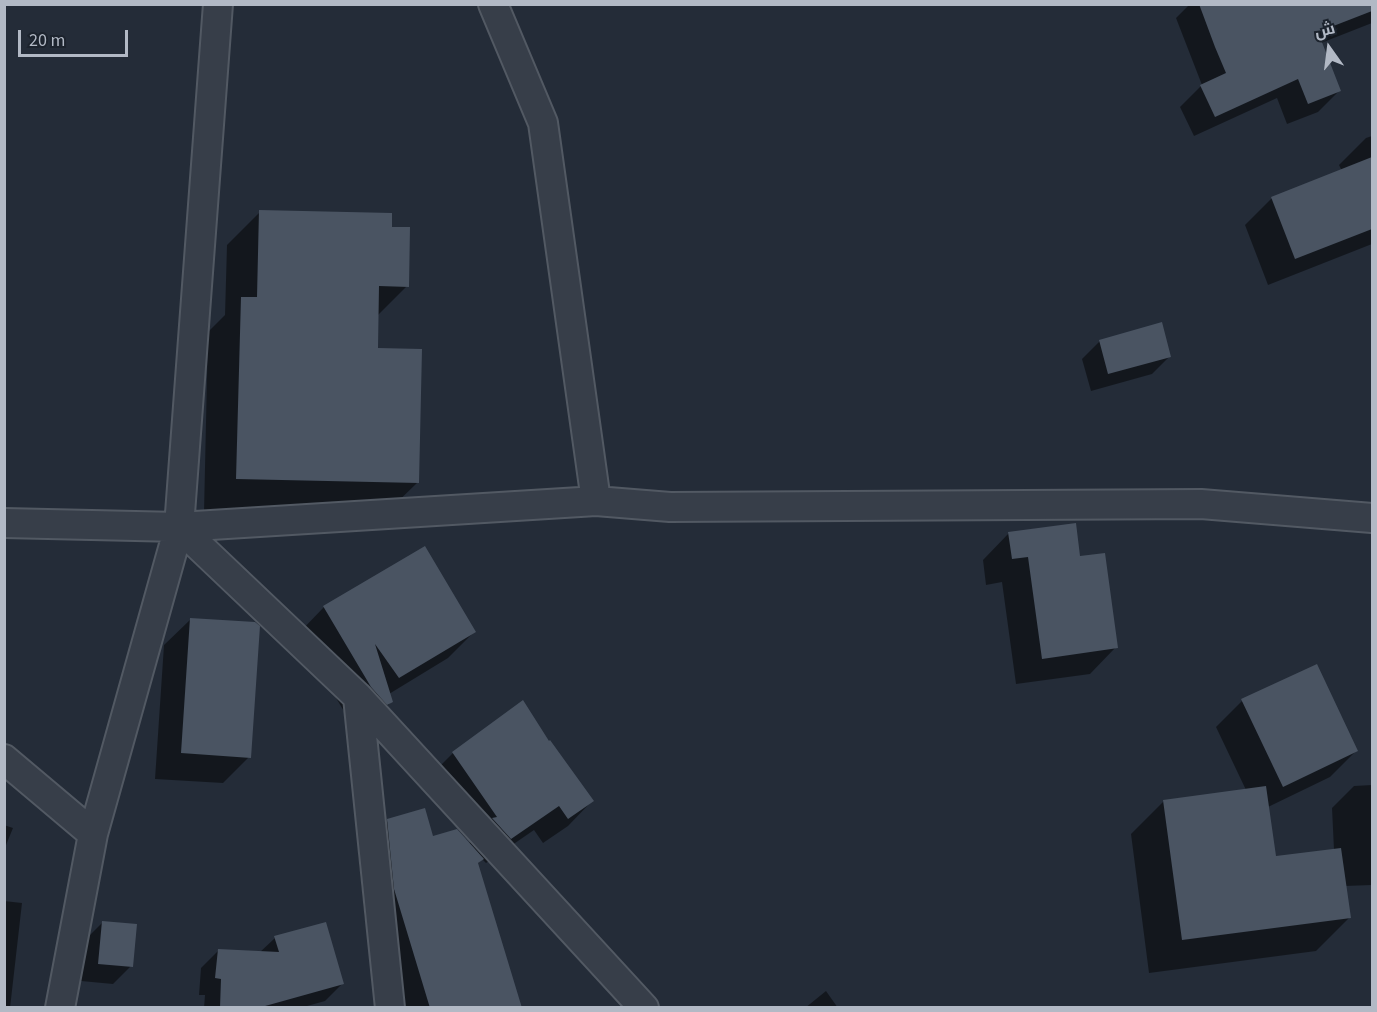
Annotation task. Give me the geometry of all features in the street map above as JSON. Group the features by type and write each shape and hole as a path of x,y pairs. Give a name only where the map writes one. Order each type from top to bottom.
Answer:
{"street":[{"path":"60,1008 93,834 178,527 218,4"},
{"path":"493,4 543,123 596,501"},
{"path":"4,523 178,527 596,501 670,507 1201,504 1372,518"},
{"path":"178,527 358,697 644,1008"},
{"path":"358,697 390,1008"},
{"path":"4,759 93,834"}],"building":[{"path":"1199,4 1372,4 1372,11 1318,32 1341,91 1308,104 1298,79 1215,117 1200,85 1226,73"},
{"path":"1372,157 1372,229 1295,259 1271,197"},
{"path":"259,210 392,213 392,227 410,227 409,287 379,286 378,348 422,349 419,483 236,479 241,297 257,297"},
{"path":"1162,322 1171,357 1108,374 1099,340"},
{"path":"1076,523 1080,556 1105,553 1118,648 1042,659 1028,557 1012,559 1008,532"},
{"path":"425,546 476,632 399,678 375,644 393,702 387,705 371,687 323,606"},
{"path":"190,618 255,622 260,626 251,758 181,753"},
{"path":"1317,664 1358,751 1283,787 1241,699"},
{"path":"523,700 549,741 594,801 568,819 559,806 511,839 492,818 497,817 452,752"},
{"path":"1266,786 1276,856 1341,848 1351,918 1182,940 1163,800"},
{"path":"425,808 433,836 457,829 484,859 478,863 522,1008 430,1008 394,889 387,819"},
{"path":"102,921 137,924 133,967 98,964"},
{"path":"326,922 344,984 258,1008 220,1008 221,979 215,978 218,949 279,952 274,936"}]}
